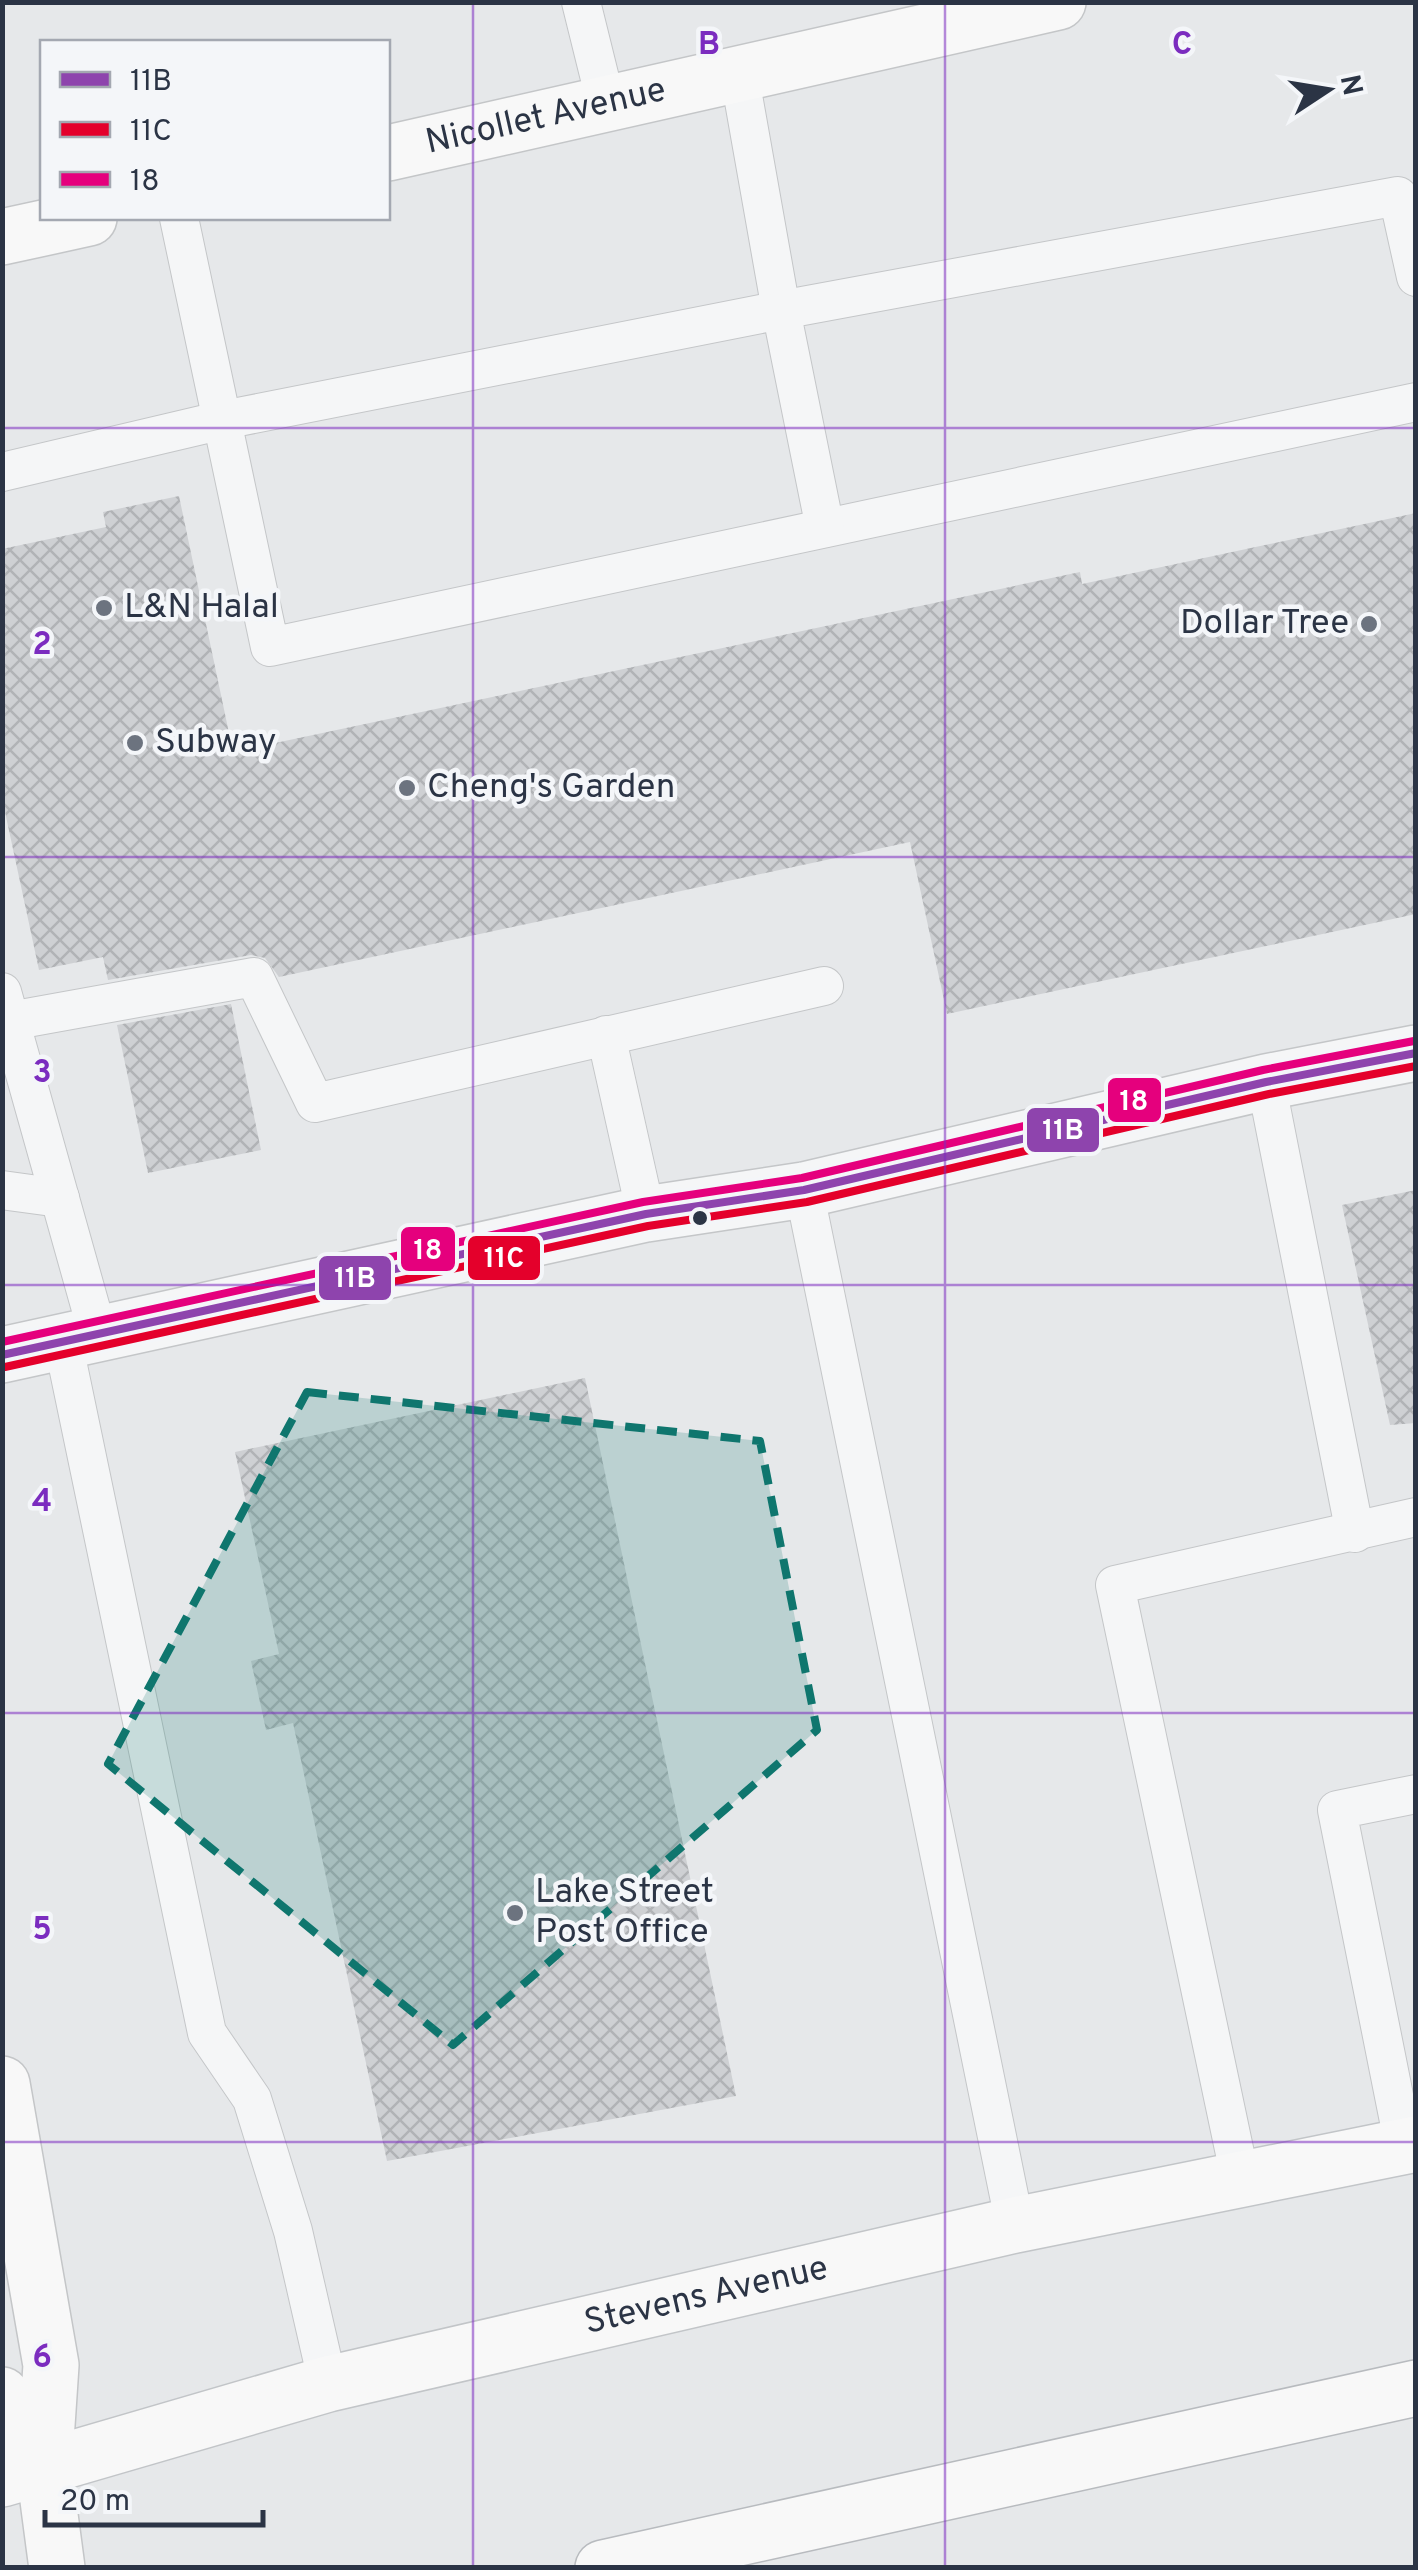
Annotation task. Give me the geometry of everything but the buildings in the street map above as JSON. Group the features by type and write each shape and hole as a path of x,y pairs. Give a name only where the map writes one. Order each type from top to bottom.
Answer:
{"main road":[{"name":"Nicollet Avenue","path":"390,153 1058,2"},
{"path":"2,237 80,220"},
{"path":"2,2084 51,2365 23,2474"},
{"name":"Stevens Avenue","path":"23,2474 328,2384 1014,2226 1410,2145"},
{"path":"603,2568 1416,2388"},
{"path":"2,2395 23,2474 57,2568"}],"street":[{"path":"2,1355 646,1214 804,1190 1266,1082 1416,1054"}],"lane":[{"path":"582,2 607,106"},
{"path":"740,73 781,310 825,528"},
{"path":"2,472 223,420 781,310 1398,196 1416,277"},
{"path":"179,220 270,648 1416,402"},
{"path":"328,2384 294,2231 252,2099 207,2033 80,1338 60,1198 6,1007 254,977 315,1102 824,986"},
{"path":"606,1035 646,1214"},
{"path":"1266,1082 1355,1532"},
{"path":"2,1190 60,1198"},
{"path":"804,1190 1014,2226"},
{"path":"1240,2182 1115,1585 1416,1517"},
{"path":"1410,2145 1399,2042 1337,1810 1416,1794"}],"highlighted area":[{"path":"307,1392 760,1441 817,1730 453,2045 108,1764"}],"transit line":[{"name":"18","path":"2,1342 643,1202 802,1178 1263,1070 1414,1041"},
{"name":"11B","path":"2,1355 646,1214 804,1190 1266,1082 1416,1053"},
{"name":"11C","path":"5,1367 648,1226 807,1202 1269,1094 1416,1066"}],"place":[{"name":"L&N Halal","path":"104,608"},
{"name":"Dollar Tree","path":"1369,624"},
{"name":"Subway","path":"135,743"},
{"name":"Cheng's Garden","path":"407,788"},
{"name":"Lake Street Post Office","path":"515,1913"}]}
